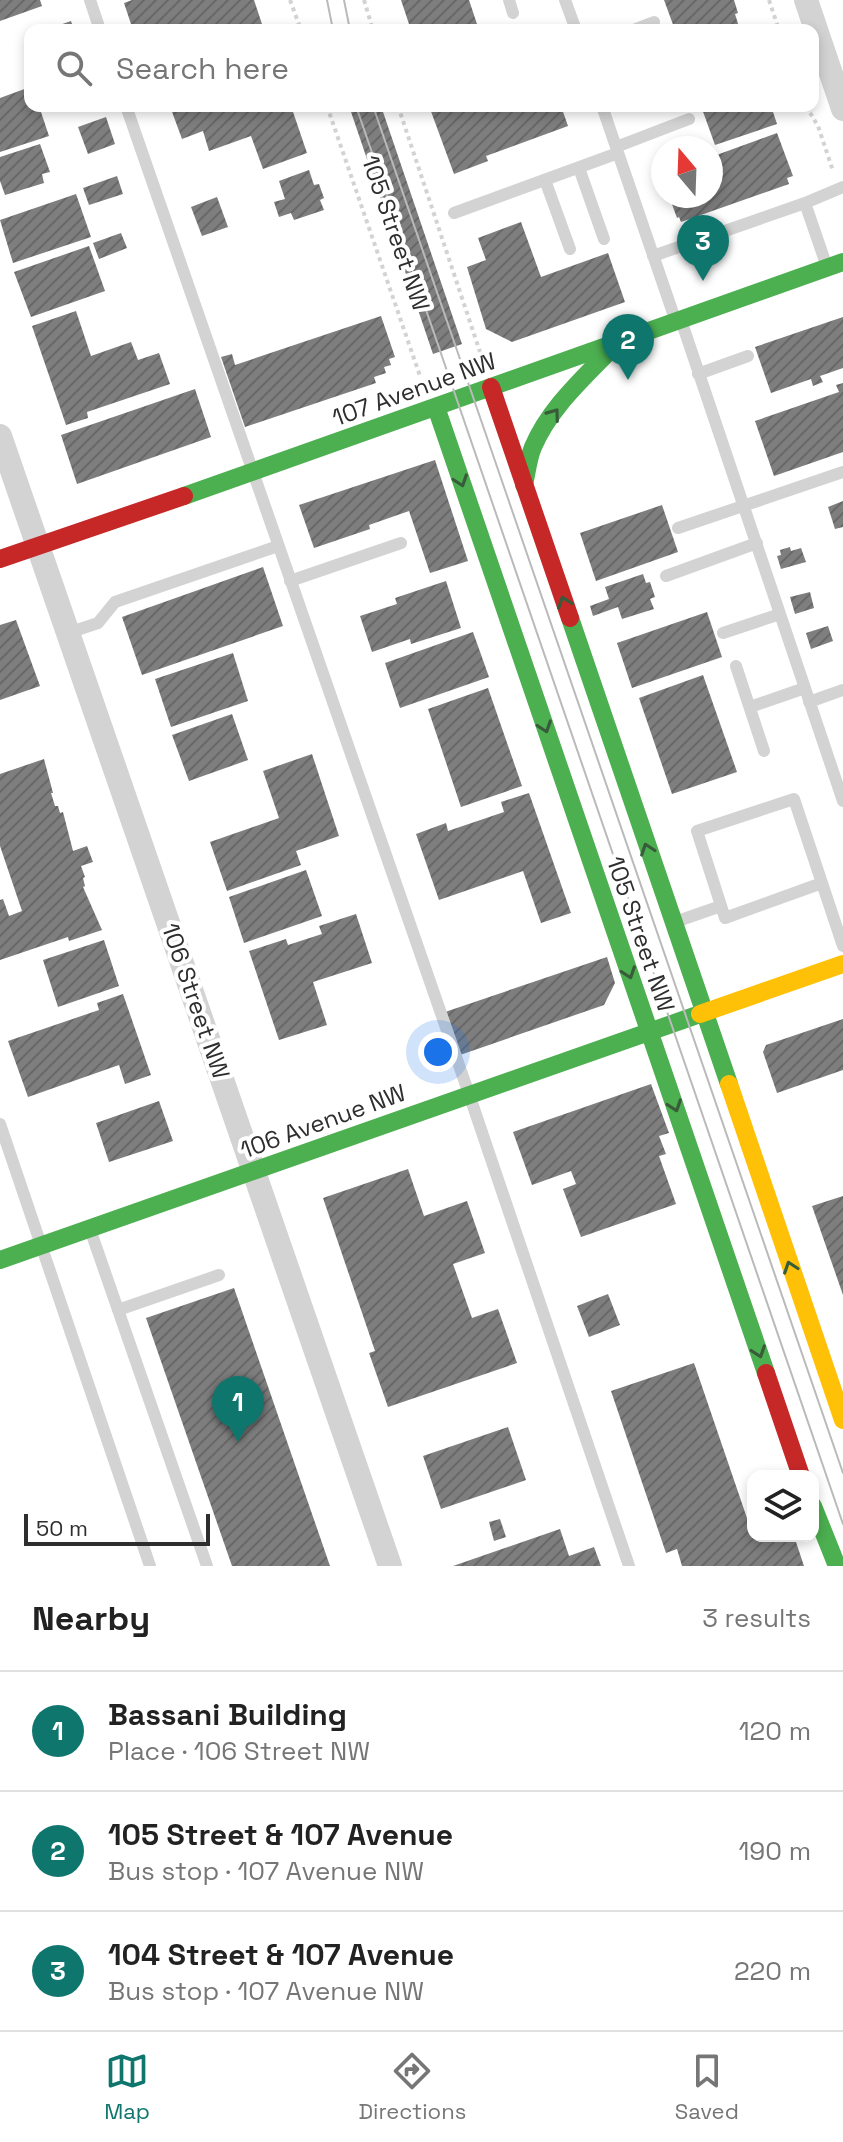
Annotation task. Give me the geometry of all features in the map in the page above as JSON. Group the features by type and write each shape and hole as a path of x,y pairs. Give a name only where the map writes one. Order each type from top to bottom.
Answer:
{"street":[{"path":"806,0 814,24"},
{"path":"819,38 843,109"},
{"name":"107 Avenue NW","path":"0,559 252,473 835,265"},
{"path":"524,485 533,448 547,423 566,397 618,341"},
{"name":"105 Street NW","path":"491,387 843,1420"},
{"name":"105 Street NW","path":"436,407 799,1470"},
{"name":"106 Street NW","path":"0,437 390,1566"},
{"name":"106 Avenue NW","path":"0,1260 843,964"},
{"path":"819,1521 837,1566"}],"lane":[{"path":"90,0 98,24"},
{"path":"565,0 574,24"},
{"path":"649,24 654,22"},
{"path":"128,112 469,1094 629,1566"},
{"path":"604,112 757,543 842,797"},
{"path":"454,213 579,168 689,119"},
{"path":"579,168 604,239"},
{"path":"545,180 570,249"},
{"path":"653,256 841,188"},
{"path":"805,203 835,265"},
{"path":"698,374 748,356"},
{"path":"678,528 843,472"},
{"path":"290,581 401,543"},
{"path":"666,576 757,543"},
{"path":"68,633 98,623 115,602 278,546"},
{"path":"723,633 780,614"},
{"path":"736,666 764,751"},
{"path":"750,707 805,688"},
{"path":"809,702 843,690"},
{"path":"822,883 725,918 697,831 794,799 822,883 843,946"},
{"path":"672,923 721,906"},
{"path":"0,1124 150,1566"},
{"path":"89,1229 207,1566"},
{"path":"118,1310 219,1275"}],"path":[{"path":"290,0 299,24"},
{"path":"364,0 371,24"},
{"path":"769,0 777,24"},
{"name":"105 Street NW","path":"329,112 420,376"},
{"path":"400,112 481,355"},
{"path":"810,112 818,126 841,188"}],"building":[{"path":"0,0 40,0 42,6 0,21"},
{"path":"132,0 254,0 262,24 131,24 124,3"},
{"path":"401,0 469,0 477,24 409,24"},
{"path":"664,0 734,0 738,13 735,14 738,24 673,24"},
{"path":"24,89 24,112 41,112 49,136 0,152 0,98"},
{"path":"172,112 293,112 307,153 263,169 251,136 209,151 203,131 182,139"},
{"path":"351,112 383,112 462,344 433,354"},
{"path":"431,112 563,112 568,126 486,156 488,161 454,174"},
{"path":"703,112 773,112 777,124 723,142 723,136 712,136"},
{"path":"106,117 115,144 88,154 78,127"},
{"path":"777,133 793,176 787,178 789,184 723,207 723,153"},
{"path":"40,144 50,172 42,174 44,183 5,195 0,181 0,157"},
{"path":"309,170 314,185 319,184 324,210 294,220 291,213 279,217 274,202 285,199 279,181"},
{"path":"117,176 123,194 89,205 83,188"},
{"path":"76,194 91,237 13,263 0,220"},
{"path":"217,197 228,227 202,236 191,207"},
{"path":"673,208 721,208 681,222"},
{"path":"521,222 541,277 608,253 625,302 512,342 486,329 467,267 486,260 478,238"},
{"path":"121,233 127,248 99,259 93,243"},
{"path":"89,246 105,291 31,317 14,272"},
{"path":"76,311 91,356 131,342 138,360 159,353 170,384 87,412 88,418 66,425 32,326"},
{"path":"381,316 395,357 389,359 391,365 384,367 386,373 374,377 376,383 245,427 221,357 232,354 235,365"},
{"path":"843,317 843,368 820,376 823,382 813,386 811,379 771,393 755,347"},
{"path":"843,383 843,452 774,476 755,421 839,392 836,385"},
{"path":"195,389 211,437 77,484 61,435"},
{"path":"435,460 468,561 430,573 409,511 369,525 370,529 314,548 299,505"},
{"path":"843,501 843,527 835,529 828,507"},
{"path":"662,505 678,552 596,581 580,533"},
{"path":"790,547 791,551 801,548 806,562 781,569 777,556 781,555 780,550"},
{"path":"263,567 283,626 142,675 122,617"},
{"path":"643,574 646,583 650,582 655,597 650,599 654,609 622,619 618,607 593,616 590,606 609,599 605,587"},
{"path":"446,581 461,628 411,644 410,639 372,652 360,616 397,604 395,598"},
{"path":"810,592 814,608 795,614 790,597"},
{"path":"707,612 722,657 632,688 617,643"},
{"path":"16,620 40,686 0,700 0,625"},
{"path":"828,626 833,641 811,649 806,633"},
{"path":"473,632 489,677 400,708 385,663"},
{"path":"233,653 248,701 171,727 155,679"},
{"path":"703,675 737,772 672,794 639,698"},
{"path":"488,688 522,786 461,807 428,709"},
{"path":"232,714 248,760 189,781 172,735"},
{"path":"312,754 339,836 296,851 301,865 227,891 210,842 279,818 263,771"},
{"path":"44,759 55,806 58,806 60,813 63,812 73,851 87,846 93,862 81,866 85,877 83,887 102,930 69,941 68,937 0,960 0,900 3,899 9,916 22,911 0,846 0,774"},
{"path":"529,793 571,913 541,923 523,871 439,900 416,834 446,823 448,831 504,812 501,802"},
{"path":"306,870 322,916 244,943 229,897"},
{"path":"356,914 372,963 313,982 327,1025 279,1040 249,951 286,939 288,945 322,934 319,926"},
{"path":"104,940 119,986 58,1007 43,960"},
{"path":"607,957 615,983 604,1005 460,1055 445,1012"},
{"path":"123,994 151,1075 125,1084 119,1065 28,1097 8,1041 99,1010 97,1003"},
{"path":"843,1019 843,1070 777,1093 763,1052 766,1045"},
{"path":"651,1084 669,1133 659,1136 666,1154 659,1156 676,1204 581,1237 563,1189 576,1184 571,1171 532,1185 513,1132"},
{"path":"159,1101 173,1141 109,1162 96,1123"},
{"path":"408,1169 424,1216 467,1201 485,1253 453,1264 472,1318 498,1309 517,1363 388,1407 369,1353 375,1351 323,1198"},
{"path":"843,1196 843,1295 812,1206"},
{"path":"234,1288 330,1566 232,1566 146,1318"},
{"path":"608,1294 620,1325 589,1337 577,1306"},
{"path":"694,1363 747,1518 747,1542 796,1542 804,1566 682,1566 677,1549 666,1553 611,1391"},
{"path":"508,1427 526,1480 441,1509 423,1456"},
{"path":"500,1519 506,1537 494,1541 489,1522"},
{"path":"560,1529 569,1556 594,1547 601,1566 453,1566"}],"tram line":[{"path":"327,0 332,24"},
{"path":"344,0 349,24"},
{"path":"358,112 843,1524"},
{"path":"375,112 843,1473"}],"traffic: fast":[{"path":"184,496 843,262"},
{"path":"524,485 531,452 540,432 568,394 613,347"},
{"path":"436,407 766,1373"},
{"path":"570,618 729,1084"},
{"path":"0,1260 700,1014"},
{"path":"819,1521 837,1566"}],"traffic: slow":[{"path":"700,1014 843,964"},
{"path":"729,1084 843,1420"}],"traffic: jam":[{"path":"491,387 570,618"},
{"path":"0,559 184,496"},
{"path":"766,1373 799,1470"}],"place":[{"name":"104 Street & 107 Avenue","path":"703,281"},
{"name":"105 Street & 107 Avenue","path":"628,380"},
{"name":"Bassani Building","path":"238,1442"}]}
